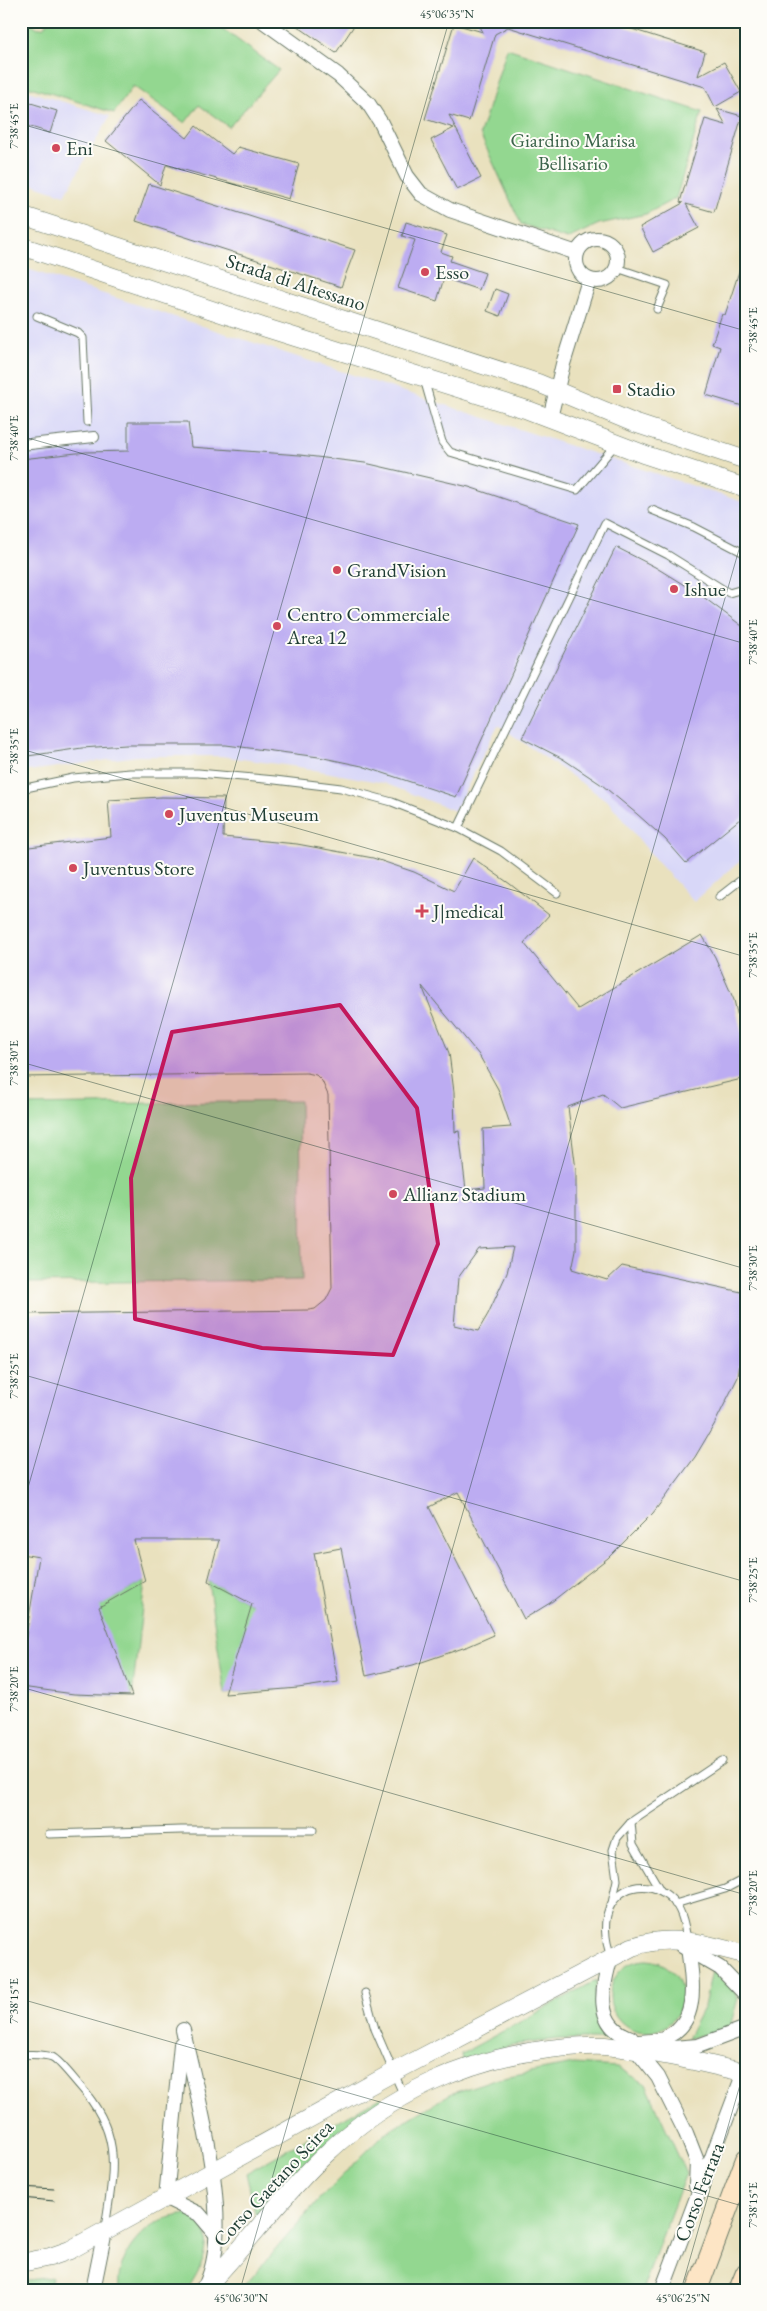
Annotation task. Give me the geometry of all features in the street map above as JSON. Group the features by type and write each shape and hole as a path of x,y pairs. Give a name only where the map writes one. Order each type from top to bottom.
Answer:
{"main road":[{"name":"Corso Ferrara","path":"697,2290 746,2159"},
{"path":"739,2290 746,2273"}],"street":[{"path":"263,21 338,75 368,103 381,123 407,176 421,194 450,210 578,253"},
{"name":"Strada di Altessano","path":"21,215 556,390 634,423 746,460"},
{"path":"605,240 615,248 619,261 618,268 609,278 595,282 589,280 577,265 578,253 586,242 605,240"},
{"path":"21,246 266,328 550,418 617,444 746,488"},
{"path":"550,418 556,390 589,280"},
{"path":"21,445 94,437"},
{"name":"Corso Gaetano Scirea","path":"21,2263 61,2254 611,1956 644,1943 666,1940 746,1955"},
{"path":"688,1944 724,1972 746,1995"},
{"name":"Corso Gaetano Scirea","path":"203,2289 327,2153 360,2124 404,2096 454,2072 509,2055 566,2047 604,2046 661,2039 671,2034 686,2019 692,1998 688,1944"},
{"path":"611,1956 602,1994 603,2007 613,2026 632,2042 661,2084 695,2153 697,2178 692,2211"},
{"name":"Corso Gaetano Scirea","path":"664,2049 698,2046 746,2028"},
{"name":"Corso Gaetano Scirea","path":"166,2198 182,2030 213,2171 216,2253 213,2268 203,2289"},
{"name":"Corso Gaetano Scirea","path":"632,2042 664,2049 695,2060"},
{"name":"Corso Gaetano Scirea","path":"632,2042 695,2060 745,2071"},
{"name":"Corso Ferrara","path":"662,2290 745,2071"},
{"name":"Corso Gaetano Scirea","path":"166,2198 199,2214 216,2235"},
{"path":"95,2287 105,2231"}],"lane":[{"path":"618,268 667,284 657,310"},
{"path":"37,316 78,333 82,338 87,422"},
{"path":"424,378 442,442 450,452 577,490 617,444"},
{"path":"652,510 694,527 746,554"},
{"path":"458,828 605,523 668,555 729,593 746,588"},
{"path":"21,789 73,778 130,772 198,773 265,779 349,791 392,802 458,828 502,850 557,893"},
{"path":"719,897 746,876"},
{"path":"611,1956 605,1938 607,1919 617,1880 614,1843 631,1822 722,1761"},
{"path":"631,1822 633,1844 660,1890 675,1904 683,1920 688,1944"},
{"path":"50,1834 181,1830 313,1830"},
{"path":"675,1904 725,1888 746,1878"},
{"path":"612,1903 623,1893 636,1887 650,1886 660,1890"},
{"path":"366,1993 375,2028 404,2096"},
{"path":"21,2054 52,2058 90,2096 102,2116 110,2135 114,2166 105,2231"}],"highlighted area":[{"path":"340,1005 417,1108 438,1244 393,1355 262,1348 135,1319 131,1178 172,1032"}],"shaded area":[{"name":"Eni","path":"21,89 110,116 65,195 21,180"},
{"path":"21,267 746,503 746,855 694,902 654,858 609,802 498,725 455,811 384,783 299,767 221,756 137,756 21,772"}],"green space":[{"path":"27,21 38,28 44,27 49,21 212,21 279,70 229,127 199,105 185,123 133,86 114,113 21,84 21,28"},
{"name":"Giardino Marisa Bellisario","path":"507,48 702,112 676,198 646,214 599,224 567,239 521,224 480,134"},
{"path":"300,1101 302,1280 21,1283 21,1105"},
{"path":"91,1571 100,1606 145,1581 132,1696 80,1694"},
{"path":"262,1572 276,1690 225,1694 208,1581 252,1604"},
{"path":"646,1960 666,1966 676,1976 682,1996 676,2016 666,2026 646,2032 626,2026 616,2016 610,1996 616,1976 626,1966"},
{"path":"712,1971 733,1989 738,1998 730,2027 687,2039 704,2006"},
{"path":"597,1980 596,2011 611,2039 559,2039 512,2045 462,2061 461,2054"},
{"path":"573,2064 617,2067 646,2084 686,2173 642,2290 241,2290 319,2199 384,2134 450,2094 498,2078"},
{"path":"381,2097 384,2102 257,2221 246,2173"},
{"path":"181,2215 197,2215 206,2233 204,2256 199,2270 187,2290 119,2290 119,2279 124,2259 135,2242 158,2222"},
{"path":"52,2277 49,2290 21,2290 21,2281"}],"building":[{"path":"290,21 357,21 336,53"},
{"path":"477,21 606,21 705,52 698,76 724,62 741,92 715,107 705,87 508,27 495,34 469,121 449,115 481,178 457,190 431,140 454,128 425,119 454,24 483,32"},
{"path":"21,100 57,111 50,133 21,124"},
{"path":"139,100 187,138 196,126 232,154 238,147 299,164 289,199 166,165 160,185 106,141"},
{"path":"717,109 742,116 714,212 686,204 699,228 653,252 640,227 683,203 680,202 705,119 726,125"},
{"path":"149,184 355,250 341,287 136,221"},
{"path":"406,222 447,235 441,252 452,256 450,261 485,273 479,290 444,278 437,301 398,288 415,240 402,236"},
{"path":"743,259 746,260 746,407 706,395 720,347 712,344 722,314 725,315"},
{"path":"495,289 508,294 500,316 487,311"},
{"name":"Centro Commerciale Area 12","path":"128,422 188,422 191,447 300,455 365,463 469,487 579,524 456,797 362,766 319,757 226,745 126,745 82,748 21,757 21,459 86,452 128,451"},
{"path":"616,547 655,567 702,596 746,629 746,814 686,863 665,839 602,785 563,759 522,738"},
{"path":"161,797 224,798 223,837 297,844 373,858 414,872 454,891 473,858 549,915 524,943 578,1009 702,935 715,957 734,1000 746,1052 746,1078 620,1108 603,1094 568,1107 576,1170 576,1250 572,1269 607,1280 622,1266 746,1293 746,1319 738,1377 714,1425 695,1457 653,1513 608,1558 550,1603 524,1619 458,1492 429,1507 494,1635 469,1646 413,1665 366,1676 341,1548 314,1553 338,1682 298,1688 225,1694 252,1604 208,1581 219,1540 134,1540 145,1581 99,1607 132,1696 74,1694 21,1687 21,1666 39,1557 21,1554 21,1314 309,1310 315,1309 326,1300 332,1288 328,1095 322,1081 316,1075 307,1073 21,1077 21,848 111,837 108,800","holes":["422,986 479,1055 498,1089 511,1127 483,1129 485,1188 466,1190 459,1131 455,1132 454,1092 449,1053","513,1247 507,1273 478,1331 454,1325 458,1278 479,1249"]}],"tram line":[{"path":"21,2187 54,2189"},
{"path":"21,2198 54,2201"}],"place":[{"name":"Eni","path":"56,148"},
{"name":"Esso","path":"425,272"},
{"name":"Stadio","path":"617,389"},
{"name":"GrandVision","path":"337,570"},
{"name":"Ishue","path":"674,589"},
{"name":"Centro Commerciale Area 12","path":"277,626"},
{"name":"Juventus Museum","path":"169,814"},
{"name":"Juventus Store","path":"73,868"},
{"name":"J|medical","path":"422,911"},
{"name":"Allianz Stadium","path":"393,1194"}]}
